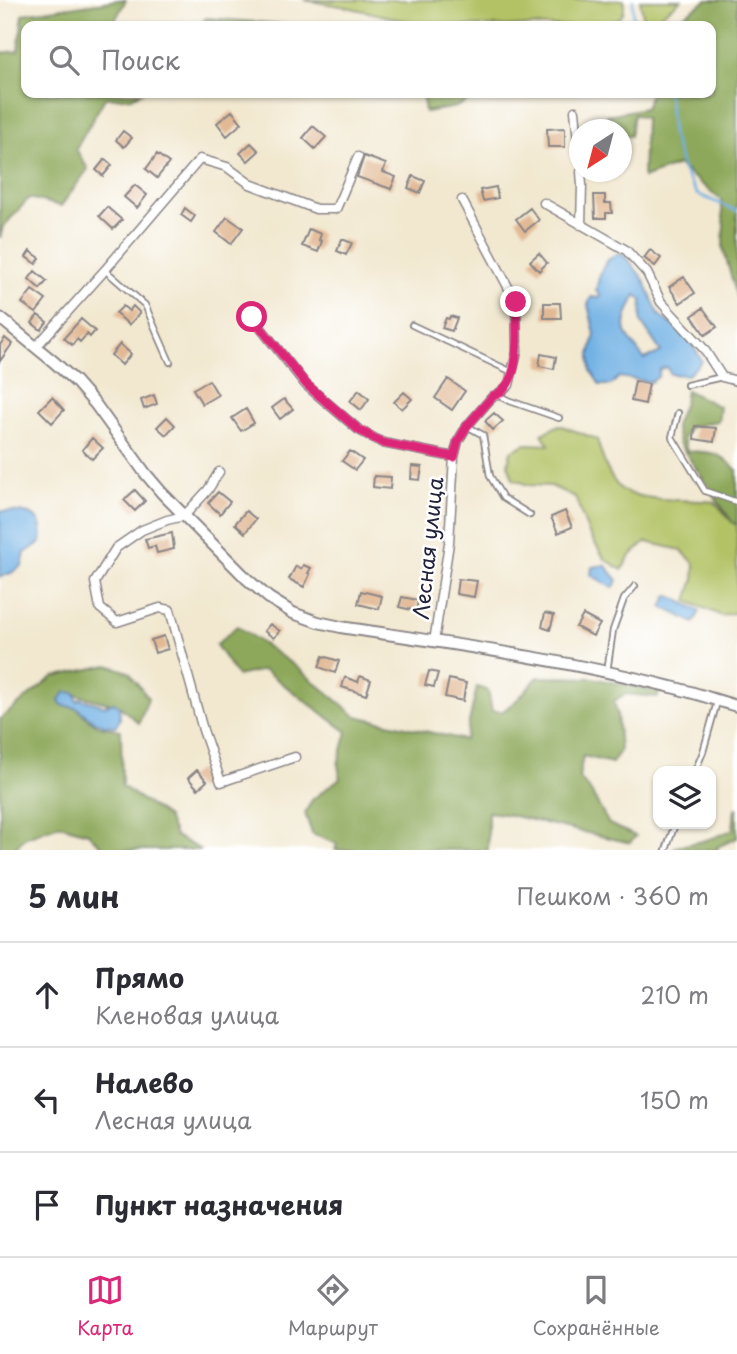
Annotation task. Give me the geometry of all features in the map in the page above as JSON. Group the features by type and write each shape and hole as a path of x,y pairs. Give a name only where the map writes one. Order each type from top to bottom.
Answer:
{"street":[{"path":"575,111 576,119"},
{"path":"36,346 200,159 227,167 250,184 316,209 335,209 358,157"},
{"path":"581,225 582,182"},
{"name":"Лесная улица","path":"434,642 449,543 454,457 458,441 467,426 493,396 509,385 517,352 516,302 461,200"},
{"path":"544,203 626,250 647,273 661,303 704,349 722,377 737,381"},
{"path":"257,310 252,317 306,384 359,430 383,443 454,457"},
{"path":"0,318 54,362 96,405 145,473 184,516 247,579 269,598 293,613 341,627 491,650 607,673 673,687 737,706"},
{"path":"219,472 208,490 184,516 142,530 116,548 95,582 100,608 117,622 160,608 170,610 203,730 221,782 295,757"}],"lane":[{"path":"105,270 145,305 170,362"},
{"path":"412,325 512,372"},
{"path":"687,385 722,377"},
{"path":"497,395 559,418"},
{"path":"678,413 673,437 705,491 737,502"},
{"path":"467,426 483,435 490,476 503,498 530,515"},
{"path":"607,673 613,630 624,599 635,586"},
{"path":"697,766 717,700"},
{"path":"666,850 674,829"}],"green space":[{"path":"126,0 115,21 22,21 23,14"},
{"path":"304,0 624,0 624,11 620,18 610,21 407,21"},
{"path":"640,0 681,0 657,21 644,21"},
{"path":"707,0 737,0 737,297 723,248 721,200 678,165 643,178 645,118 634,114 632,125 632,119 608,119 607,115 645,108 649,98 716,98 716,21 676,21"},
{"path":"206,18 242,21 203,21"},
{"path":"21,29 21,98 105,98 76,149 88,169 61,206 29,198 3,227 0,238 0,53 18,51"},
{"path":"423,98 473,98 456,107 425,112"},
{"path":"686,390 720,407 718,421 689,427 683,438 687,451 715,454 737,470 737,525 732,522 679,443 675,426"},
{"path":"559,425 597,439 609,472 616,484 628,493 652,498 715,502 737,525 737,612 722,616 687,601 694,579 695,564 681,550 646,542 630,556 622,570 605,559 589,534 575,497 551,486 528,485 513,479 508,464 511,451 526,444 549,445 542,434"},
{"path":"237,626 295,666 356,716 465,740 477,687 488,690 492,711 503,711 538,677 593,678 659,692 658,697 625,694 614,701 620,751 612,763 583,756 579,777 609,824 636,836 630,843 488,812 488,850 335,850 337,844 312,834 305,813 312,800 340,778 338,764 347,732 264,670 237,676 216,645"},
{"path":"108,665 129,672 148,698 139,723 119,706 66,692 59,700 62,705 77,708 99,726 121,730 122,786 167,817 175,836 201,850 105,850 88,833 59,825 24,838 14,850 0,850 0,719 53,677"},
{"path":"737,808 737,838 717,847 718,850 673,850 675,847 712,838 733,829"}],"water":[{"path":"620,253 630,262 644,280 659,315 687,336 702,361 688,375 670,374 667,367 660,369 658,377 651,382 619,377 611,385 600,385 591,371 590,355 595,334 588,305 591,297 599,298 600,295 596,291 600,273 614,255","holes":["636,295 642,300 641,322 661,352 644,359 625,329"]},
{"path":"0,511 25,513 37,518 42,532 41,542 25,553 22,566 0,577"},
{"path":"605,565 618,580 613,588 591,575 592,567"},
{"path":"668,595 700,611 694,623 662,607"},
{"path":"66,692 75,693 77,701 81,699 105,706 113,702 119,706 120,719 116,726 104,725 77,708 62,705 59,700"}],"building":[{"path":"232,111 242,123 227,136 217,123"},
{"path":"313,126 326,137 315,149 303,138"},
{"path":"565,128 565,147 548,147 547,129"},
{"path":"123,131 132,138 124,147 116,140"},
{"path":"251,143 259,151 248,161 240,153"},
{"path":"157,154 169,163 157,178 146,169"},
{"path":"364,156 386,164 383,172 396,177 391,189 357,177"},
{"path":"105,159 112,165 103,176 96,170"},
{"path":"413,176 425,181 420,193 408,188"},
{"path":"135,185 147,195 137,208 124,197"},
{"path":"496,187 498,198 483,201 480,190"},
{"path":"594,195 605,195 605,203 611,203 612,213 606,213 606,218 595,218"},
{"path":"107,207 122,220 113,229 99,216"},
{"path":"185,208 195,216 191,222 181,215"},
{"path":"530,208 539,220 525,231 516,219"},
{"path":"227,217 243,228 231,244 216,232"},
{"path":"309,229 321,234 319,240 322,241 318,252 302,246"},
{"path":"342,239 352,243 346,255 337,251"},
{"path":"650,250 661,258 655,266 644,258"},
{"path":"30,251 40,258 36,264 26,257"},
{"path":"539,253 547,263 539,271 530,261"},
{"path":"35,271 47,281 40,289 29,279"},
{"path":"684,277 695,293 680,303 669,287"},
{"path":"32,290 46,300 36,313 22,303"},
{"path":"544,303 560,303 561,318 544,318"},
{"path":"123,306 129,311 133,306 140,313 129,325 116,313"},
{"path":"703,308 717,327 705,335 692,316"},
{"path":"38,315 47,322 41,330 32,323"},
{"path":"450,316 457,318 452,331 442,328 446,318 449,319"},
{"path":"81,319 95,331 90,337 87,334 80,342 77,339 72,345 64,338"},
{"path":"5,338 12,344 0,361 0,345"},
{"path":"120,344 131,354 122,365 111,355"},
{"path":"541,354 556,357 554,369 539,366"},
{"path":"448,379 465,391 452,410 435,398"},
{"path":"209,380 218,395 202,404 193,389"},
{"path":"635,381 649,384 645,404 631,401"},
{"path":"359,390 369,399 361,410 350,401"},
{"path":"404,392 412,399 402,409 394,402"},
{"path":"154,395 157,404 144,409 141,400"},
{"path":"52,397 64,410 52,423 39,410"},
{"path":"284,399 293,409 280,419 272,408"},
{"path":"246,409 254,423 241,431 232,418"},
{"path":"494,413 503,421 493,430 485,421"},
{"path":"167,417 175,425 166,435 157,427"},
{"path":"695,426 716,428 714,442 694,439"},
{"path":"92,438 103,448 92,459 82,450"},
{"path":"350,451 363,460 355,470 342,461"},
{"path":"412,466 422,467 420,480 411,479"},
{"path":"374,476 391,477 390,489 373,487"},
{"path":"135,490 145,501 135,511 124,500"},
{"path":"218,492 230,502 220,514 208,503"},
{"path":"246,511 256,519 245,533 235,524"},
{"path":"565,511 572,527 558,533 551,517"},
{"path":"172,533 174,549 157,553 155,546 148,548 145,539"},
{"path":"303,565 311,568 304,587 289,579 296,566 301,569"},
{"path":"458,579 477,581 474,597 456,594"},
{"path":"361,591 382,596 379,609 358,604"},
{"path":"402,597 418,600 416,611 399,607"},
{"path":"545,613 554,615 550,630 542,627"},
{"path":"583,615 600,624 593,636 576,627"},
{"path":"270,624 280,631 274,638 264,631"},
{"path":"164,636 168,649 155,653 151,640"},
{"path":"323,656 339,661 335,673 319,667"},
{"path":"429,671 438,673 434,687 425,685"},
{"path":"360,676 371,680 366,695 342,687 345,677 358,682"},
{"path":"449,679 466,683 463,701 445,697"},
{"path":"197,770 207,781 198,789 188,778"}],"waterway":[{"path":"633,0 633,21"},
{"path":"669,98 672,134 683,170 697,194 737,211"}],"route":[{"path":"252,317 306,384 359,430 383,443 454,457 458,441 467,426 493,396 509,385 517,352 516,302"}]}
